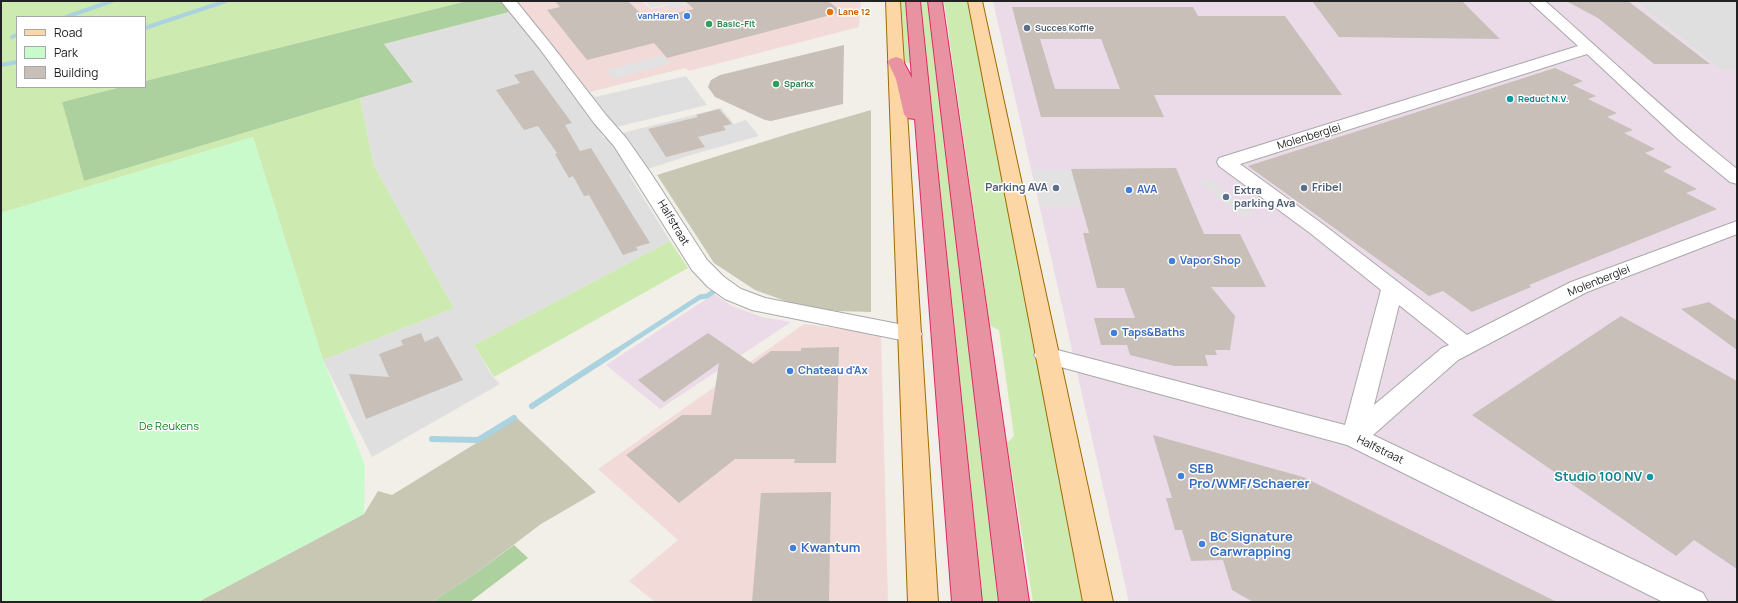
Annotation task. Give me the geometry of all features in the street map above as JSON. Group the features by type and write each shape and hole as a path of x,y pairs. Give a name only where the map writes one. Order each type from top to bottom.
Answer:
{"highway":[{"path":"913,1 967,602"},
{"path":"935,1 1014,602"},
{"path":"896,62 904,79 911,109 925,132"}],"main road":[{"path":"893,1 924,602"},
{"path":"975,1 1046,355 1098,602"}],"street":[{"name":"Halfstraat","path":"508,1 545,46 600,119 621,143 643,175 699,265 716,282 733,294 760,305 911,334"},
{"path":"1536,1 1685,136 1737,178"},
{"name":"Molenberglei","path":"1466,346 1318,229 1226,162 1589,48"},
{"name":"Molenberglei","path":"1354,438 1450,354 1579,287 1737,227"},
{"path":"1354,438 1392,288"},
{"name":"Halfstraat","path":"1046,355 1354,438 1693,602"}],"shaded area":[{"path":"502,1 642,1 651,9 688,1 861,1 859,27 689,71 685,68 590,92 509,12"},
{"path":"644,1 701,1 670,9 666,5 651,8"},
{"path":"993,1 1635,1 1720,70 1737,70 1737,602 1129,602"},
{"path":"1635,1 1737,1 1737,70 1720,70"},
{"path":"509,12 595,97 686,76 707,105 600,131 603,138 721,108 734,124 746,120 759,136 694,154 629,175 670,241 474,345 493,377 500,384 372,457 323,360 454,308 374,166 360,98 413,81 384,44"},
{"path":"663,55 671,63 613,79 606,70"},
{"path":"871,110 871,312 836,311 794,304 755,290 714,263 657,175 788,134"},
{"name":"Parking AVA","path":"1033,169 1071,170 1081,206 1041,206"},
{"name":"Extra parking Ava","path":"1207,178 1256,214 1242,217 1198,181"},
{"path":"714,294 732,306 762,317 791,322 660,409 606,365"},
{"path":"804,324 881,334 888,602 655,602 629,581 678,540 598,469"},
{"path":"517,418 596,492 541,524 479,571 432,602 198,602 364,514 378,491 392,495"}],"green space":[{"path":"1,1 467,1 146,81 146,16 16,16 16,88 117,88 62,102 84,181 360,98 374,166 454,308 323,360 253,137 1,213"},
{"path":"467,1 502,1 509,12 384,44 413,82 84,181 62,102 117,88 146,88 146,81"},
{"path":"901,1 906,1 911,63 905,63"},
{"path":"920,1 928,1 999,602 980,602"},
{"path":"944,1 969,1 1082,602 1033,602 1007,443 1014,436 999,330 990,326"},
{"name":"De Reukens","path":"253,137 323,360 365,465 364,514 198,602 1,602 1,213"},
{"path":"670,241 688,268 494,377 474,345"},
{"path":"514,545 528,558 470,602 432,602 479,571"}],"building":[{"path":"555,1 628,1 647,20 694,9 685,1 828,1 842,12 667,58 654,43 587,60 547,10 560,7"},
{"path":"1312,1 1462,1 1500,39 1339,37"},
{"path":"1566,1 1628,1 1710,64 1654,64 1598,18"},
{"path":"1012,7 1193,7 1198,16 1285,16 1342,95 1154,95 1164,117 1041,117","holes":["1040,39 1101,39 1120,89 1055,89"]},
{"name":"Sparkx","path":"844,45 843,104 771,121 765,120 715,97 708,87 711,80 720,75"},
{"path":"1555,68 1583,81 1573,85 1596,96 1588,99 1617,113 1607,117 1633,130 1624,133 1655,149 1645,153 1672,167 1663,171 1697,189 1686,193 1717,209 1529,285 1531,287 1472,312 1443,291 1429,296 1248,166"},
{"path":"533,70 572,123 565,125 580,151 591,148 650,243 636,247 638,250 623,255 589,195 584,196 573,176 569,178 555,154 557,153 538,126 524,130 496,90 520,83 514,75"},
{"path":"719,109 732,124 723,126 726,130 698,137 705,147 666,157 648,129 698,117 696,115"},
{"path":"1176,168 1204,234 1240,234 1266,287 1211,287 1235,316 1230,350 1215,350 1217,355 1205,355 1208,366 1174,366 1130,355 1127,345 1101,345 1094,318 1135,318 1124,288 1097,288 1083,233 1089,233 1071,169"},
{"path":"1709,302 1737,321 1737,350 1681,309"},
{"name":"Studio 100 NV","path":"1621,316 1737,381 1737,569 1694,540 1676,556 1472,415"},
{"path":"421,333 425,342 438,336 463,380 366,419 349,374 389,377 379,354 403,345 401,340"},
{"path":"708,333 753,364 771,351 801,351 801,348 839,347 836,463 794,463 795,459 735,459 679,503 626,455 682,415 711,415 719,363 664,402 638,380"},
{"path":"1153,435 1303,477 1557,602 1253,602 1232,590 1223,560 1191,561 1182,530 1175,530 1166,498 1172,498"},
{"name":"Kwantum","path":"831,492 829,602 752,602 761,493"}],"waterway":[{"path":"69,16 112,1"},
{"path":"146,28 226,1"},
{"path":"12,37 16,35"},
{"path":"1,65 16,62"},
{"path":"615,352 700,297 707,296 716,290"},
{"path":"532,406 617,351"},
{"path":"432,439 478,440 514,418"}],"place":[{"name":"Lane 12","path":"830,12"},
{"name":"vanHaren","path":"687,16"},
{"name":"Basic-Fit","path":"709,24"},
{"name":"Succes Koffie","path":"1027,28"},
{"name":"Sparkx","path":"776,84"},
{"name":"Reduct N.V.","path":"1510,99"},
{"name":"Parking AVA","path":"1056,188"},
{"name":"Fribel","path":"1304,188"},
{"name":"AVA","path":"1129,190"},
{"name":"Extra parking Ava","path":"1226,197"},
{"name":"Vapor Shop","path":"1172,261"},
{"name":"Taps&Baths","path":"1114,333"},
{"name":"Chateau d'Ax","path":"790,371"},
{"name":"SEB Pro/WMF/Schaerer","path":"1181,476"},
{"name":"Studio 100 NV","path":"1650,477"},
{"name":"BC Signature Carwrapping","path":"1202,544"},
{"name":"Kwantum","path":"793,548"}]}
